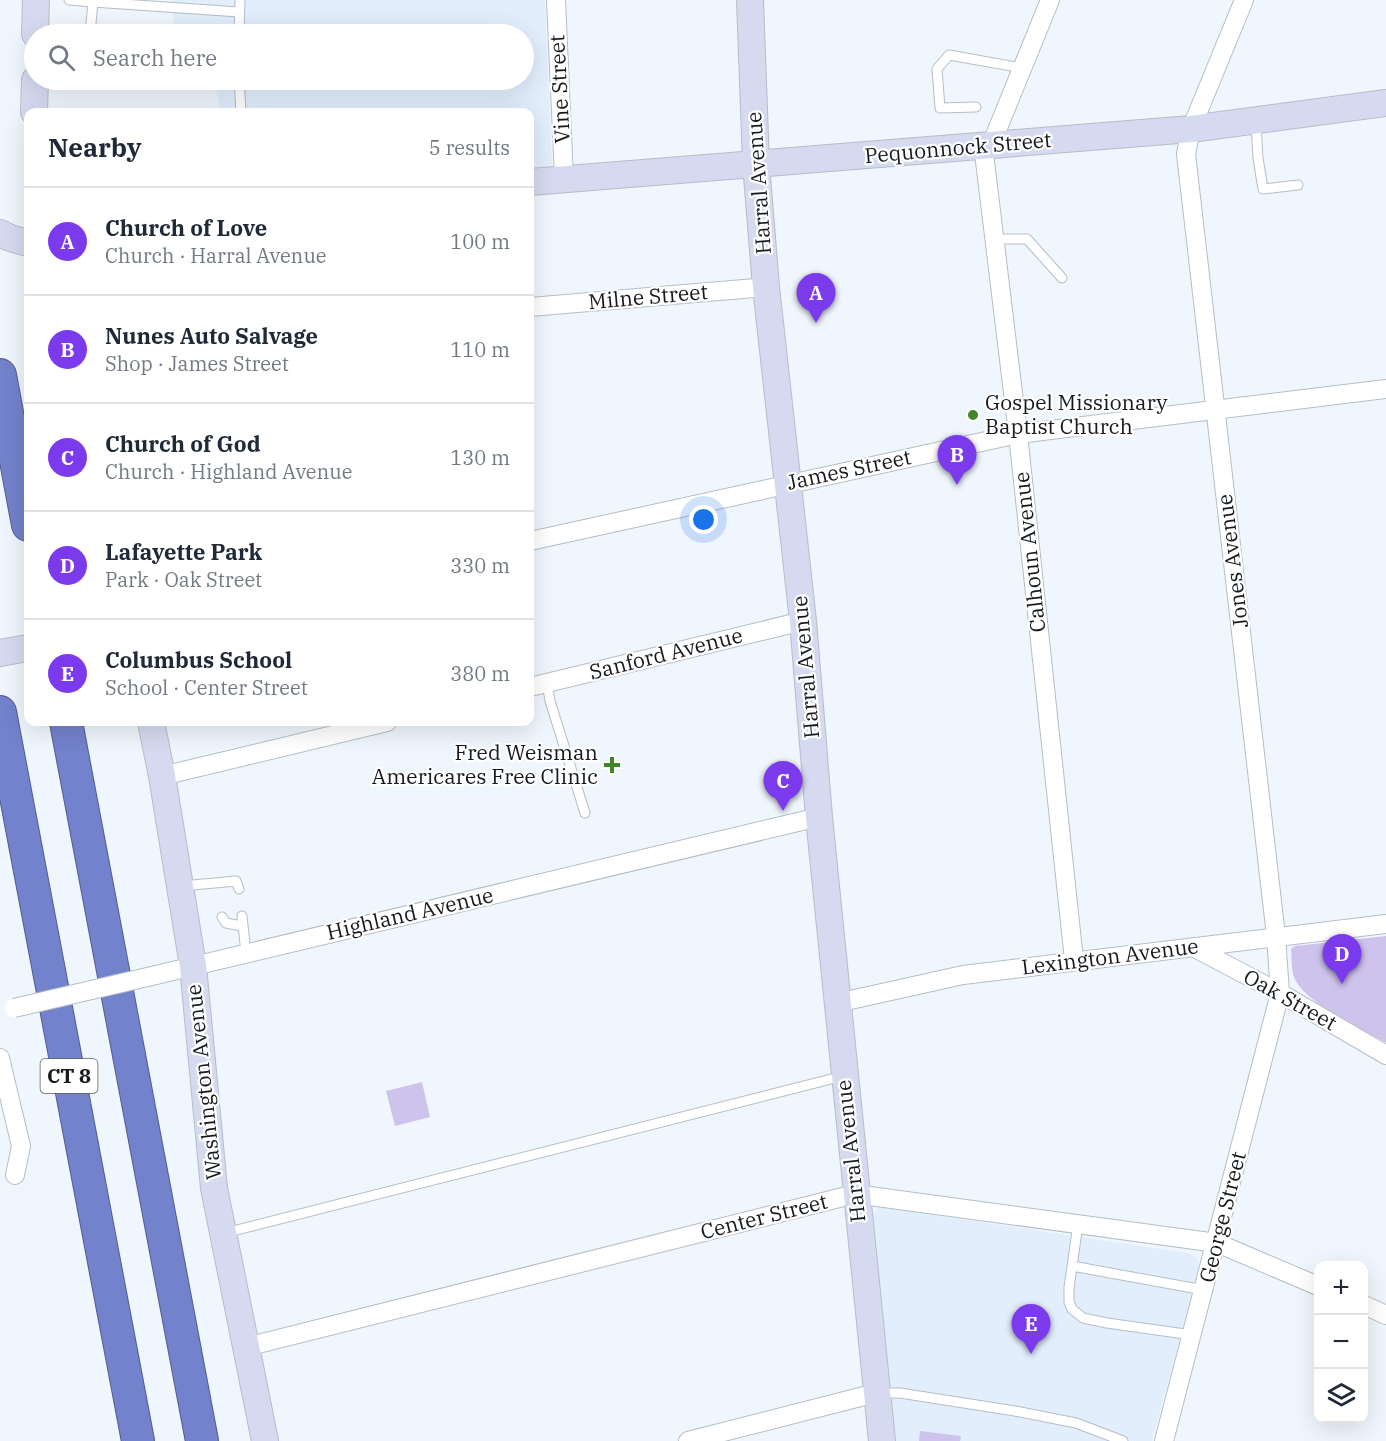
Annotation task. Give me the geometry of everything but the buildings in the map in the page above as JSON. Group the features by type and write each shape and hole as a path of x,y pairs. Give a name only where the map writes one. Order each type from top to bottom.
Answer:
{"highway":[{"path":"0,375 24,504"},
{"name":"CT 8","path":"0,712 138,1441"},
{"path":"67,726 202,1441"}],"street":[{"path":"35,24 36,0"},
{"name":"Vine Street","path":"556,0 564,178"},
{"name":"Harral Avenue","path":"750,0 756,164 766,288 803,621 855,1194 882,1441"},
{"path":"987,145 1050,0"},
{"name":"Jones Avenue","path":"1244,0 1191,129 1186,154 1276,936 1280,993"},
{"path":"34,108 35,90"},
{"name":"Pequonnock Street","path":"534,182 1191,129 1386,103"},
{"name":"Calhoun Avenue","path":"987,145 994,239 1018,434 1074,960"},
{"name":"Milne Street","path":"534,308 766,288"},
{"name":"James Street","path":"534,540 1018,434 1386,389"},
{"name":"Sanford Avenue","path":"534,686 803,621"},
{"path":"0,653 24,649"},
{"name":"Washington Avenue","path":"152,726 193,966 214,1188 265,1441"},
{"path":"162,776 370,726"},
{"name":"Highland Avenue","path":"7,1009 819,817"},
{"name":"Lexington Avenue","path":"837,1003 963,975 1386,924"},
{"name":"Oak Street","path":"1193,947 1280,993 1386,1055"},
{"name":"George Street","path":"1164,1441 1280,993"},
{"path":"0,1058 21,1146 15,1175"},
{"name":"Center Street","path":"246,1347 855,1194 1217,1243 1314,1284"},
{"path":"1368,1307 1386,1315"},
{"path":"688,1441 876,1393"}],"lane":[{"path":"69,0 239,12"},
{"path":"238,24 240,0"},
{"path":"91,24 93,2"},
{"path":"976,106 940,108 937,69 949,55 1022,68"},
{"path":"240,90 241,108"},
{"path":"1256,120 1258,158 1263,189 1298,185"},
{"path":"994,239 1027,239 1062,278"},
{"path":"548,683 550,701 585,813"},
{"path":"180,887 218,887 236,881 239,889"},
{"path":"222,917 226,923 242,921 246,953"},
{"path":"223,1233 844,1076"},
{"path":"1078,1224 1068,1288 1072,1309 1083,1318 1192,1335"},
{"path":"1072,1266 1204,1290"},
{"path":"876,1393 900,1393 1015,1411 1076,1423 1123,1441"}],"shaded area":[{"path":"173,0 545,0 552,164 549,167 534,169 534,108 220,108 217,90 534,90 534,24 174,24"},
{"path":"1386,936 1386,1043 1321,1006 1309,996 1294,977 1291,949 1295,946"},
{"path":"422,1082 430,1117 395,1126 386,1091"},
{"path":"878,1207 1188,1253 1197,1257 1199,1268 1152,1441 896,1441 873,1215"},
{"path":"920,1431 961,1436 960,1441 919,1441"}],"place":[{"name":"Church of Love","path":"816,323"},
{"name":"Gospel Missionary Baptist Church","path":"973,415"},
{"name":"Nunes Auto Salvage","path":"957,485"},
{"name":"Fred Weisman Americares Free Clinic","path":"612,765"},
{"name":"Church of God","path":"783,811"},
{"name":"Lafayette Park","path":"1342,984"},
{"name":"Columbus School","path":"1031,1354"}]}
